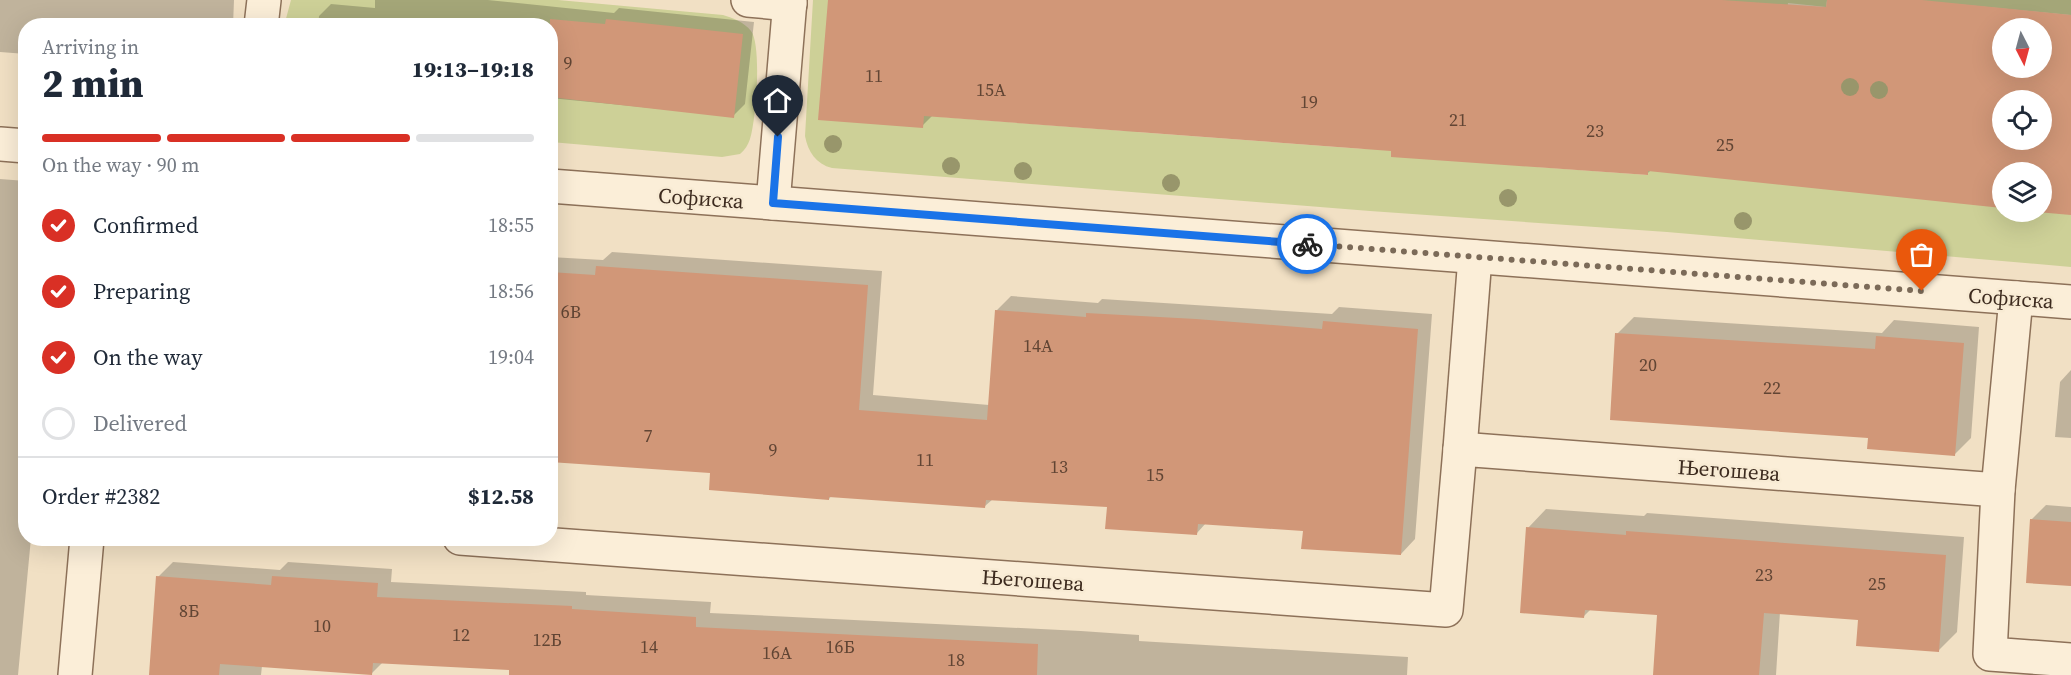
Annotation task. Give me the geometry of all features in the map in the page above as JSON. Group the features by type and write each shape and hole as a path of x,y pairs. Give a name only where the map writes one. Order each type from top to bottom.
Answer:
{"street":[{"path":"262,18 264,0"},
{"path":"748,0 790,2 773,203"},
{"path":"0,144 18,145"},
{"name":"Софиска","path":"558,187 2071,302"},
{"name":"Његошева","path":"558,545 1446,610 1475,257"},
{"path":"2016,298 1998,490 1990,654 2071,660"},
{"name":"Његошева","path":"1460,449 1998,490"},
{"path":"75,675 86,546"}],"green space":[{"path":"291,0 558,0 723,15 745,25 751,31 754,39 757,84 750,139 740,154 722,157 558,143 558,18 286,18"},
{"path":"813,0 996,0 942,117 1125,131 1132,43 1143,45 1137,132 1364,149 1505,0 1827,0 1826,7 1788,3 1780,84 1895,0 2071,0 2071,15 1956,4 1949,69 1992,74 1992,78 2033,78 2071,82 2071,267 1667,232 832,168 821,164 808,147 805,136","holes":["1654,95 1648,175 1537,167"]}],"building":[{"path":"828,0 1722,0 1826,7 1827,0 1922,0 2071,15 2071,215 2052,213 2052,162 1992,162 1992,207 1648,171 1648,175 1391,157 1391,151 924,116 923,128 818,120"},
{"path":"606,19 743,34 734,118 558,98 558,20 605,24"},
{"path":"596,266 868,285 859,410 987,420 995,310 1086,317 1086,313 1196,319 1322,329 1323,321 1418,329 1401,555 1301,549 1303,531 1198,524 1197,535 1105,529 1107,507 986,500 985,508 829,497 829,500 709,490 710,473 558,463 558,273 595,275"},
{"path":"1615,333 1875,349 1876,336 1964,343 1955,456 1867,449 1868,438 1610,420"},
{"path":"2030,519 2071,522 2071,586 2026,583"},
{"path":"1526,527 1626,535 1626,531 1946,555 1939,652 1856,646 1858,620 1764,613 1759,675 1653,675 1657,615 1585,610 1584,618 1520,613"},
{"path":"156,576 271,585 272,576 378,583 377,597 572,606 572,609 696,617 696,627 1038,644 1037,675 509,675 509,670 373,663 372,675 220,664 219,675 149,675"}],"way so far":[{"path":"1307,244 1922,291"}],"route":[{"path":"778,137 773,203 1307,244"}]}
